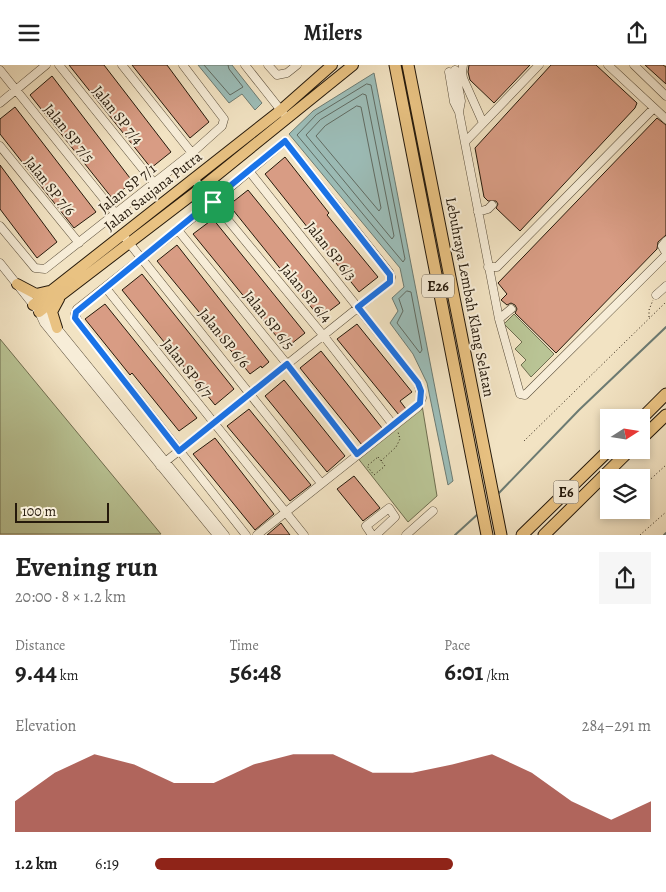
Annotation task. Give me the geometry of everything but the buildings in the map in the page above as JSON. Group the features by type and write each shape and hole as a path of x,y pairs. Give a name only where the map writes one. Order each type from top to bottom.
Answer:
{"highway":[{"name":"Lebuhraya Lembah Klang Selatan","path":"409,67 501,535"},
{"name":"Lebuhraya Lembah Klang Selatan","path":"396,70 486,535"},
{"path":"650,410 666,394"},
{"path":"650,430 666,415"},
{"name":"E6","path":"522,535 600,459"},
{"name":"E6","path":"544,535 621,459"}],"main road":[{"name":"Jalan Saujana Putra","path":"126,238 201,188 284,114 332,65"},
{"name":"Jalan Saujana Putra","path":"36,309 126,238 194,179 353,65"},
{"path":"16,284 36,294 59,291 52,312 57,328"}],"street":[{"path":"0,103 46,65"},
{"name":"Jalan SP 7/4","path":"60,65 154,183"},
{"path":"122,65 192,153"},
{"name":"Jalan SP 7/1","path":"0,226 35,269 42,270 192,153 222,126 224,121 223,116 183,65"},
{"path":"245,65 284,114"},
{"path":"268,65 274,73 283,75 297,65"},
{"path":"463,65 463,78 483,123"},
{"path":"465,142 539,65"},
{"path":"608,65 666,119"},
{"path":"634,65 666,96"},
{"path":"451,68 461,101 459,112 499,319 520,394 526,395 666,254 662,248 666,241"},
{"name":"Jalan SP 7/5","path":"0,70 116,214"},
{"path":"488,267 497,267 654,108"},
{"path":"163,464 179,451 214,424 390,282 391,277 285,141 213,202 77,309 75,314 78,322 179,451 246,535"},
{"name":"Jalan SP 7/6","path":"0,146 79,243"},
{"name":"Jalan SP 6/3","path":"250,171 418,383 422,398 418,407 394,426"},
{"name":"Jalan SP 6/4","path":"194,179 323,335 394,426"},
{"path":"478,212 488,209 492,205"},
{"name":"Jalan SP 6/5","path":"177,229 287,364 357,454"},
{"name":"Jalan SP 6/6","path":"126,238 321,483"},
{"path":"0,263 36,309 44,323 225,535"},
{"path":"656,295 666,286"},
{"name":"Jalan SP 6/7","path":"105,287 304,535"},
{"path":"36,309 49,318 217,535"},
{"path":"499,319 512,309"},
{"path":"257,535 394,426"},
{"path":"406,535 433,511"}],"path":[{"path":"650,318 649,310 656,295"},
{"path":"524,441 666,302"},
{"path":"381,461 396,447 400,439 394,426"},
{"path":"378,457 381,461 385,466 374,475 367,466 378,457"},
{"path":"650,480 666,465"},
{"path":"640,535 666,512"}],"green space":[{"path":"514,314 554,354 531,377 521,365 526,360 515,349 522,342 504,324"},
{"path":"0,339 161,534 0,534"},
{"path":"422,405 437,496 408,522 357,457"}],"water":[{"path":"198,65 232,65 262,103 255,110 242,94 229,103"},
{"path":"374,73 453,481 448,485 427,383 413,354 390,323 398,311 392,298 404,287 400,268 289,134 313,111"}],"waterway":[{"path":"498,494 579,410 666,327"},
{"path":"455,535 479,513"}],"route":[{"path":"285,141 389,272 390,282 358,307 418,383 422,398 418,407 357,454 287,364 179,451 75,318 77,309 213,202 285,141"}]}
